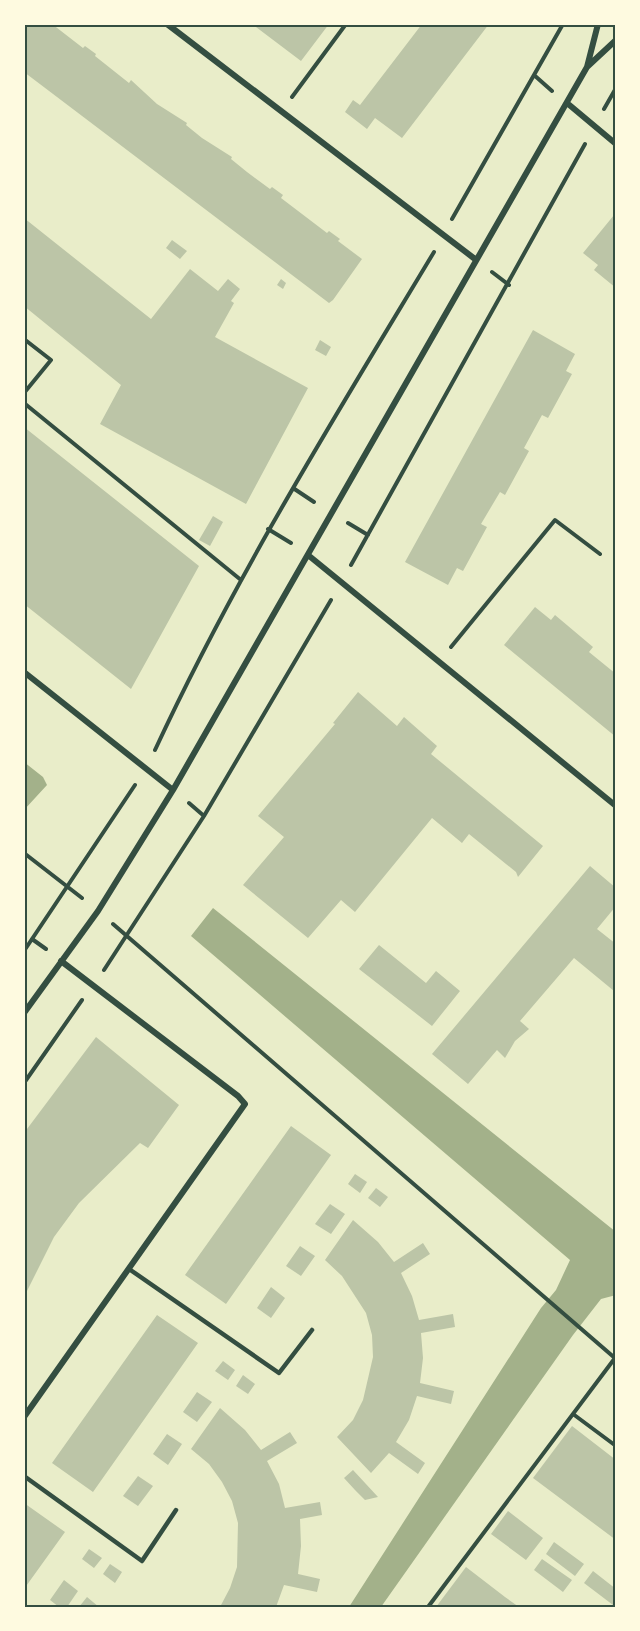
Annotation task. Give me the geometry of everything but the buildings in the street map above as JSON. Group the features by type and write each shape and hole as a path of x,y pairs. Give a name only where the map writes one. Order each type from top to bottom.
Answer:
{"street":[{"path":"167,24 475,260"},
{"path":"24,1013 98,911 173,790 587,67 598,24"},
{"path":"587,67 616,40"},
{"path":"567,103 616,144"},
{"path":"308,555 616,806"},
{"path":"24,672 173,790"},
{"path":"24,1417 245,1104 238,1096 61,961"}],"lane":[{"path":"129,1269 279,1373 312,1330"},
{"path":"24,1476 142,1561 176,1510"}],"path":[{"path":"281,112 346,24"},
{"path":"24,951 146,768 190,675 241,580 443,236 563,24"},
{"path":"24,339 51,360 24,393"},
{"path":"24,403 241,580"},
{"path":"439,661 555,520 600,554"},
{"path":"24,853 68,888"},
{"path":"128,938 615,1359 428,1607"},
{"path":"573,1414 616,1446"}],"shaded area":[{"path":"24,762 43,777 47,785 24,810"},
{"path":"213,908 616,1232 616,1295 601,1299 573,1335 381,1607 349,1607 541,1308 556,1290 570,1260 191,936"}]}
